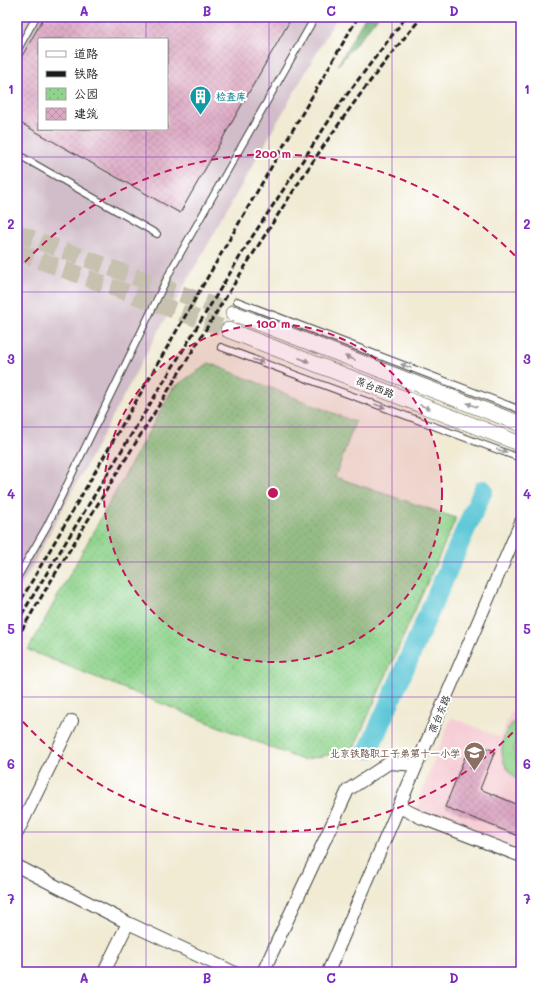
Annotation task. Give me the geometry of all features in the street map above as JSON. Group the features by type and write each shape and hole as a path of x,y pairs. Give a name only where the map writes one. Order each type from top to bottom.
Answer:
{"street":[{"name":"葆台西路","path":"235,307 521,424"},
{"name":"葆台西路","path":"228,330 521,444"},
{"name":"葆台东路","path":"328,972 521,522"},
{"path":"17,834 72,721"},
{"path":"263,972 348,790 389,762 417,765"},
{"path":"399,807 422,818 521,856"},
{"path":"17,866 128,923 233,972"},
{"path":"104,972 128,923"}],"lane":[{"path":"17,51 36,17"},
{"path":"17,578 47,526 172,268 315,17"},
{"path":"17,154 157,234"},
{"path":"235,307 521,410"},
{"path":"222,347 517,457 521,457"}],"shaded area":[{"path":"17,17 337,17 153,341 17,594"},
{"name":"北京铁路职工子弟第十一小学","path":"517,699 521,701 521,850 415,809 451,717 500,737"}],"green space":[{"path":"365,17 378,17 338,65"},
{"path":"209,363 355,422 335,477 456,518 353,750 302,760 28,650 173,388"},
{"path":"521,716 521,733 515,744 514,751 517,764 521,770 521,782 513,776 507,768 503,759 502,749 503,740 507,731"}],"building":[{"path":"44,17 292,17 180,213 17,121 17,65"},
{"path":"471,742 495,751 480,789 521,806 521,837 445,807"}],"waterway":[{"path":"369,749 483,490"}],"tunnel":[{"path":"17,233 233,313"},
{"path":"17,252 228,330"}],"railway":[{"path":"17,607 358,17"},
{"path":"17,622 252,237 342,101 406,17"},
{"path":"17,638 63,560 206,329 308,169 363,91 422,17"}],"place":[{"name":"检查库","path":"201,116"},
{"name":"北京铁路职工子弟第十一小学","path":"475,772"}]}
